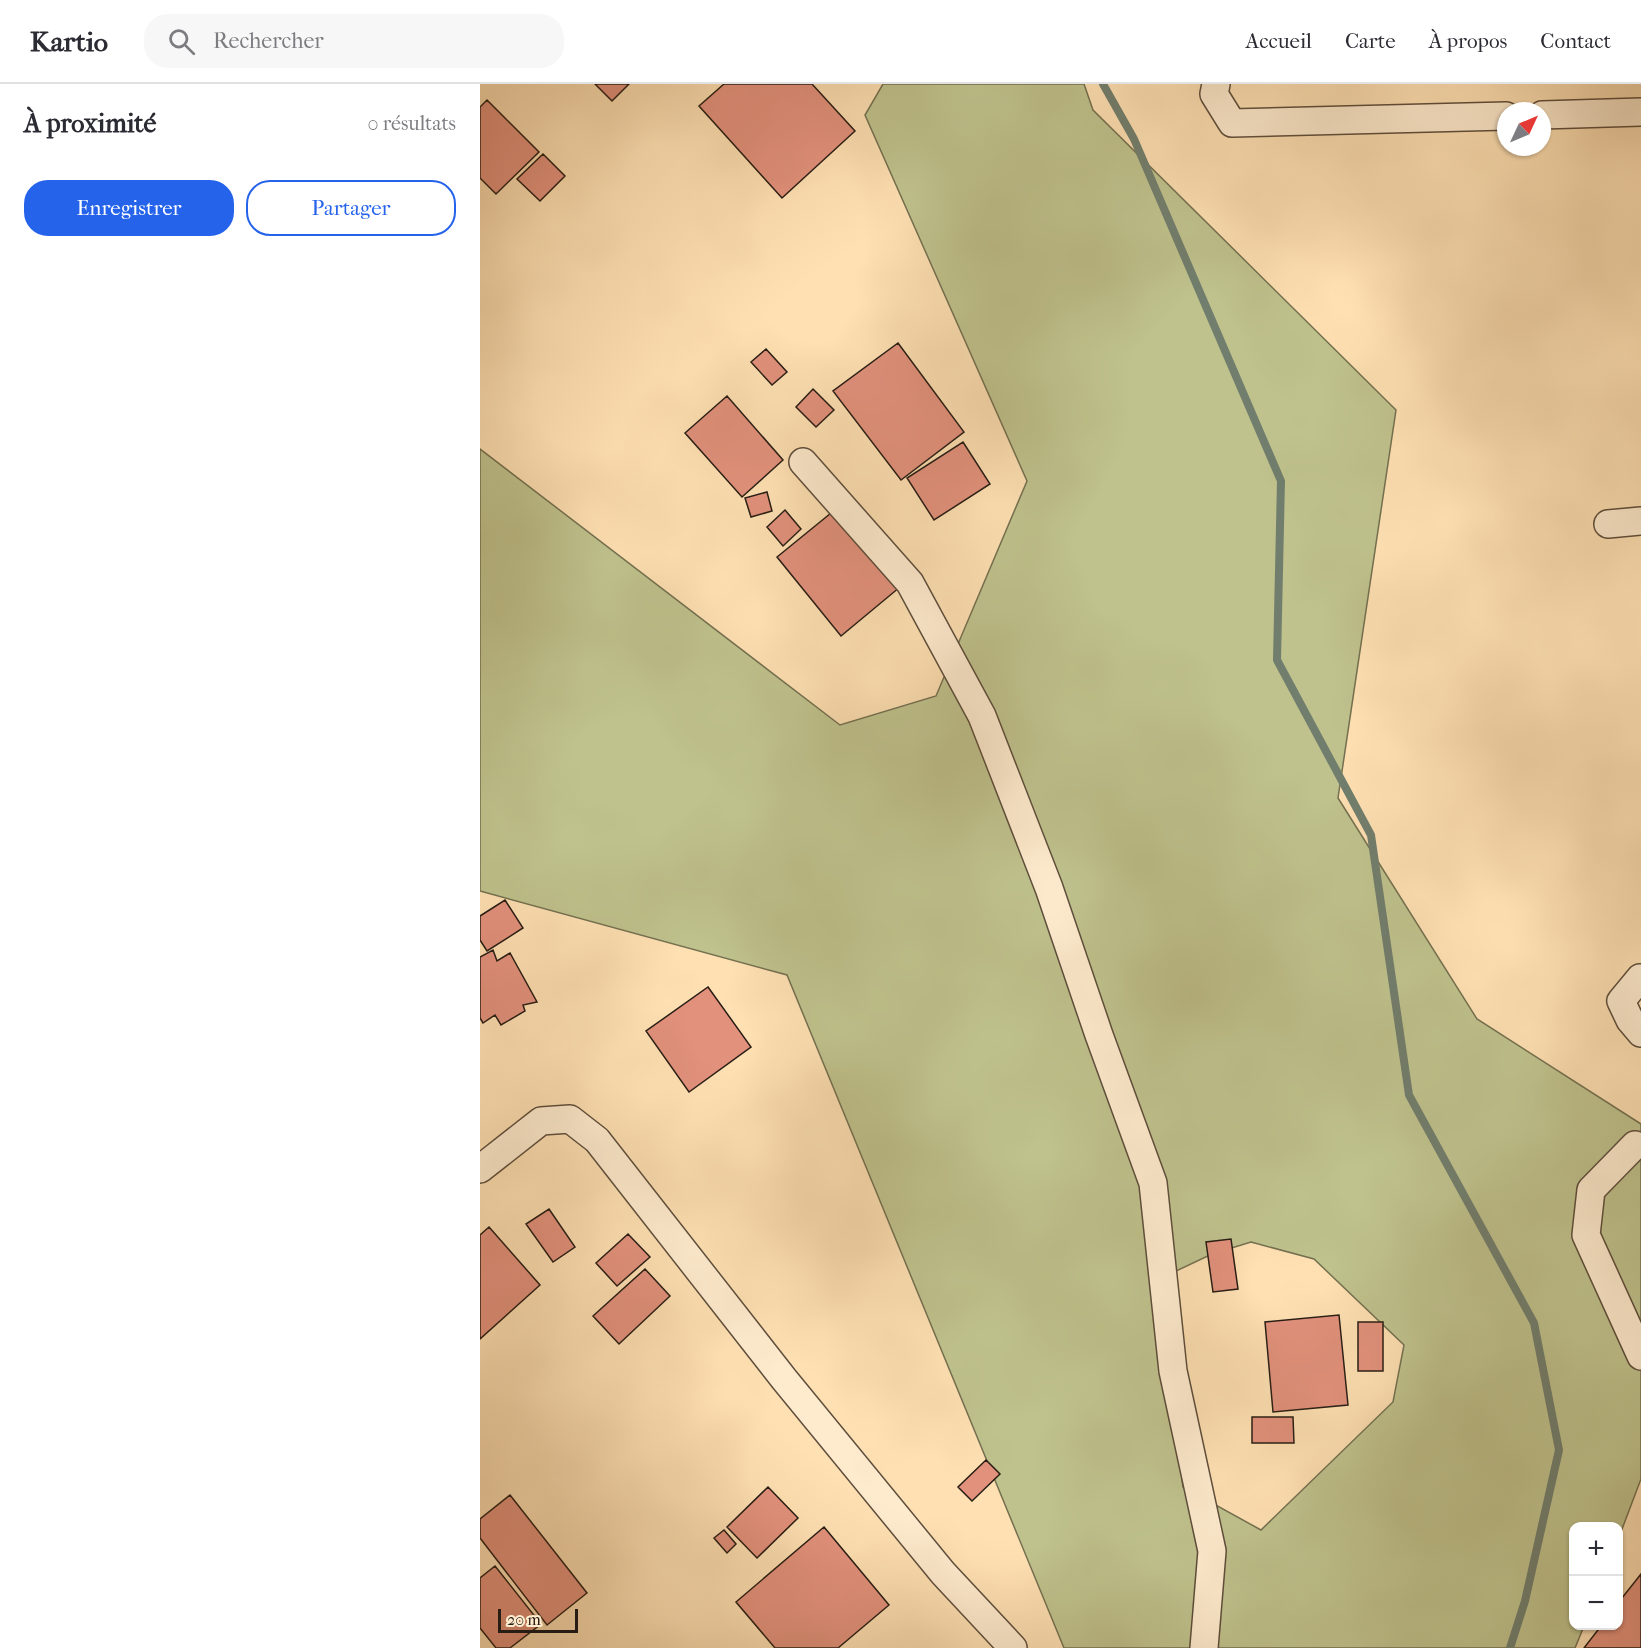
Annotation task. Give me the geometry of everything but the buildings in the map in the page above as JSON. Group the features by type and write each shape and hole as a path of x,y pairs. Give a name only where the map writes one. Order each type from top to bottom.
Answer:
{"street":[{"path":"1216,84 1214,94 1232,123 1497,116"},
{"path":"1551,115 1641,112"},
{"path":"803,462 910,583 982,717 1049,888 1153,1183 1173,1371 1212,1551 1204,1648"},
{"path":"1608,524 1641,521"},
{"path":"1640,978 1622,1001 1630,1020 1641,1033"},
{"path":"480,1169 541,1121 570,1119 597,1140 784,1379 943,1573 1013,1648"},
{"path":"1635,1145 1591,1190 1586,1235 1641,1356"}],"green space":[{"path":"883,84 1084,84 1093,110 1396,410 1338,798 1477,1019 1641,1124 1641,1479 1623,1526 1623,1522 1569,1522 1569,1630 1582,1630 1575,1648 1064,1648 787,975 480,891 480,449 840,725 936,696 1027,481 865,115","holes":["1251,1242 1314,1259 1404,1345 1393,1402 1261,1530 1183,1487 1155,1281 1212,1254"]}],"waterway":[{"path":"1103,84 1134,139 1281,481 1277,660 1371,835 1409,1095 1534,1323 1559,1450 1525,1601 1510,1648"}]}
